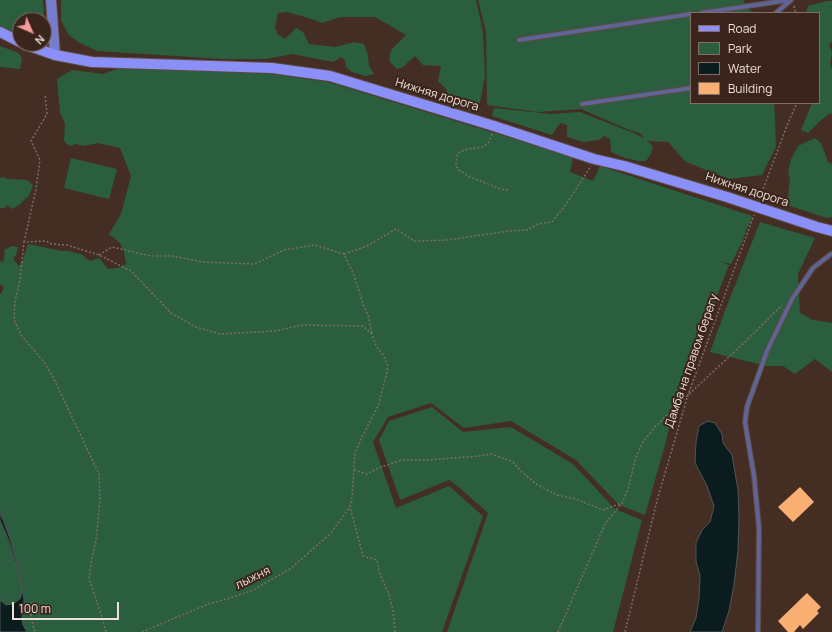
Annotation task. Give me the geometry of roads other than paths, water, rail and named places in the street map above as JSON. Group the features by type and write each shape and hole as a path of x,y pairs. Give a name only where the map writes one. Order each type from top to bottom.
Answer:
{"main road":[{"path":"51,0 55,55"},
{"path":"0,32 12,38"},
{"name":"Нижняя дорога","path":"47,52 92,62 272,68 330,76 494,126 594,159 624,166 727,197 832,231"}],"lane":[{"path":"753,0 755,5"},
{"path":"708,12 791,0"},
{"path":"777,12 791,0"},
{"path":"519,40 690,14"},
{"path":"582,104 690,88"},
{"path":"758,632 759,528 754,476 745,422 747,407 767,351 792,299 813,268 831,254"}],"water":[{"path":"708,421 715,423 722,434 723,443 732,455 738,490 738,550 729,611 722,632 690,632 696,618 699,599 700,576 696,561 696,543 702,530 710,522 714,506 707,486 695,463 696,442 699,426"},
{"path":"0,512 11,541 19,571 24,600 22,619 23,625 27,632 0,632 0,600 6,605 13,604 20,599 22,590 10,543 0,520"}]}
